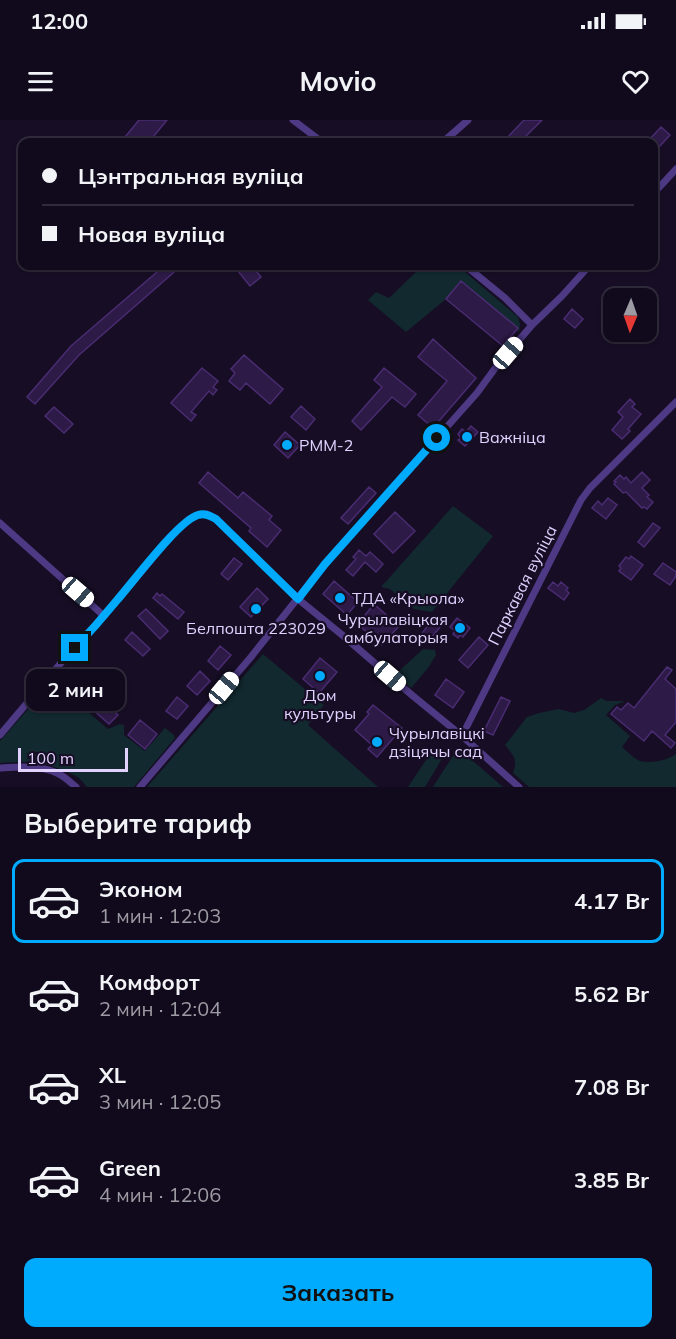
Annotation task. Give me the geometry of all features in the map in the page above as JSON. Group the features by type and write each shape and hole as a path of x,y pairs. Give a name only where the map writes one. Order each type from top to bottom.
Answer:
{"street":[{"path":"293,120 317,138"},
{"path":"447,138 468,120"},
{"path":"658,189 676,169"},
{"path":"471,270 505,298 532,325"},
{"path":"140,787 251,657 325,564 477,393 532,325 585,270"},
{"name":"Паркавая вуліца","path":"462,736 581,500 590,488 676,402"},
{"path":"0,734 171,537 188,520 207,514 216,519 298,599 341,633 519,787"},
{"path":"0,523 104,616"},
{"path":"0,768 44,769 57,773 76,787"}],"green space":[{"path":"418,270 463,270 518,317 519,333 517,328 461,281 446,299 406,332 368,300 376,292 389,298"},
{"path":"453,506 493,536 432,612 414,609 390,589 381,587"},
{"path":"423,649 435,650 436,655 411,688 396,675"},
{"path":"263,654 324,705 308,725 378,787 147,787"},
{"path":"45,690 73,711 82,707 108,729 120,724 124,725 124,735 145,751 165,728 175,738 134,787 87,787 75,776 52,766 30,762 0,763 0,741"},
{"path":"601,698 607,701 625,701 615,705 606,715 630,736 622,747 634,757 652,762 676,754 676,787 529,787 513,773 514,758 505,745 527,717 559,709 574,713 584,710"},
{"path":"434,748 443,757 425,787 408,787"},
{"path":"458,748 503,787 433,787"}],"building":[{"path":"139,120 167,120 152,138 124,138"},
{"path":"524,120 542,120 526,138 507,138"},
{"path":"661,127 670,135 658,148 658,138 651,138"},
{"path":"159,270 176,270 79,355 35,404 27,397 71,346"},
{"path":"237,270 255,270 261,277 250,286"},
{"path":"461,281 518,328 503,346 446,299"},
{"path":"572,309 583,319 575,328 564,319"},
{"path":"433,339 476,378 433,428 418,415 447,381 418,357"},
{"path":"244,355 283,389 270,404 246,383 240,390 229,381 235,373 231,369"},
{"path":"202,368 218,381 213,387 217,390 213,395 209,391 191,412 196,415 191,421 171,403"},
{"path":"384,368 416,394 405,407 392,397 361,430 352,421 382,387 374,380"},
{"path":"630,399 635,404 632,407 641,414 622,439 612,430 623,417 618,412"},
{"path":"301,406 315,419 306,430 291,417"},
{"path":"54,407 73,424 64,433 45,416"},
{"name":"Важніца","path":"471,426 478,432 465,446 458,440 461,438 458,434 462,429 466,432"},
{"name":"РММ-2","path":"285,432 300,445 288,458 274,445"},
{"path":"208,472 238,498 243,492 272,516 269,520 281,530 267,547 249,531 251,528 199,483"},
{"path":"642,472 650,480 642,488 653,502 647,509 642,508 614,484 620,475 624,479 626,477 631,483"},
{"path":"369,487 376,493 348,524 341,518"},
{"path":"608,498 617,505 606,519 592,508 598,501 602,505"},
{"path":"395,512 415,531 393,553 374,534"},
{"path":"653,523 660,528 644,547 638,542"},
{"path":"359,550 366,556 370,552 383,564 376,572 365,562 353,576 346,570 356,559 353,557"},
{"path":"631,556 643,565 631,580 619,571 621,568 619,566 626,557 629,559"},
{"path":"234,558 242,564 228,580 221,574"},
{"path":"663,563 676,572 670,585 654,574"},
{"name":"ТДА «Крыола»","path":"334,581 358,602 347,615 323,594"},
{"path":"553,582 558,586 561,582 568,588 566,590 569,593 564,600 548,588"},
{"path":"257,588 268,599 251,617 240,607"},
{"path":"157,593 160,596 162,594 184,612 178,619 153,598"},
{"path":"374,604 399,626 382,645 362,628 365,624 361,620"},
{"path":"146,609 168,631 160,639 138,616"},
{"name":"Чурылавіцкая амбулаторыя","path":"457,618 470,628 463,637 460,635 458,638 450,627"},
{"path":"433,619 441,626 427,643 419,637"},
{"path":"132,632 150,649 143,656 125,640"},
{"path":"479,637 488,645 468,668 459,660"},
{"path":"220,646 231,655 218,670 208,661"},
{"name":"Дом культуры","path":"320,658 337,672 319,693 303,679"},
{"path":"667,667 672,670 665,679 676,689 676,722 665,735 675,743 671,748 652,731 644,741 611,714 617,707 621,710 628,703 634,708"},
{"path":"200,671 210,681 197,695 187,686"},
{"path":"61,679 79,696 69,707 51,690"},
{"path":"446,679 464,692 453,708 435,695"},
{"path":"177,697 188,706 177,719 166,711"},
{"path":"501,697 510,701 493,735 484,731"},
{"path":"102,699 118,715 109,724 92,709"},
{"path":"373,705 402,728 377,757 368,749 372,745 355,730 369,714 367,712"},
{"path":"140,720 157,734 145,749 128,735"}],"place":[{"name":"Важніца","path":"467,437"},
{"name":"РММ-2","path":"287,445"},
{"name":"ТДА «Крыола»","path":"340,598"},
{"name":"Белпошта 223029","path":"256,609"},
{"name":"Чурылавіцкая амбулаторыя","path":"460,628"},
{"name":"Дом культуры","path":"320,676"},
{"name":"Чурылавіцкі дзіцячы сад","path":"377,742"}],"route":[{"path":"75,648 171,537 188,520 198,515 207,514 216,519 298,599 325,564 437,438"}]}
